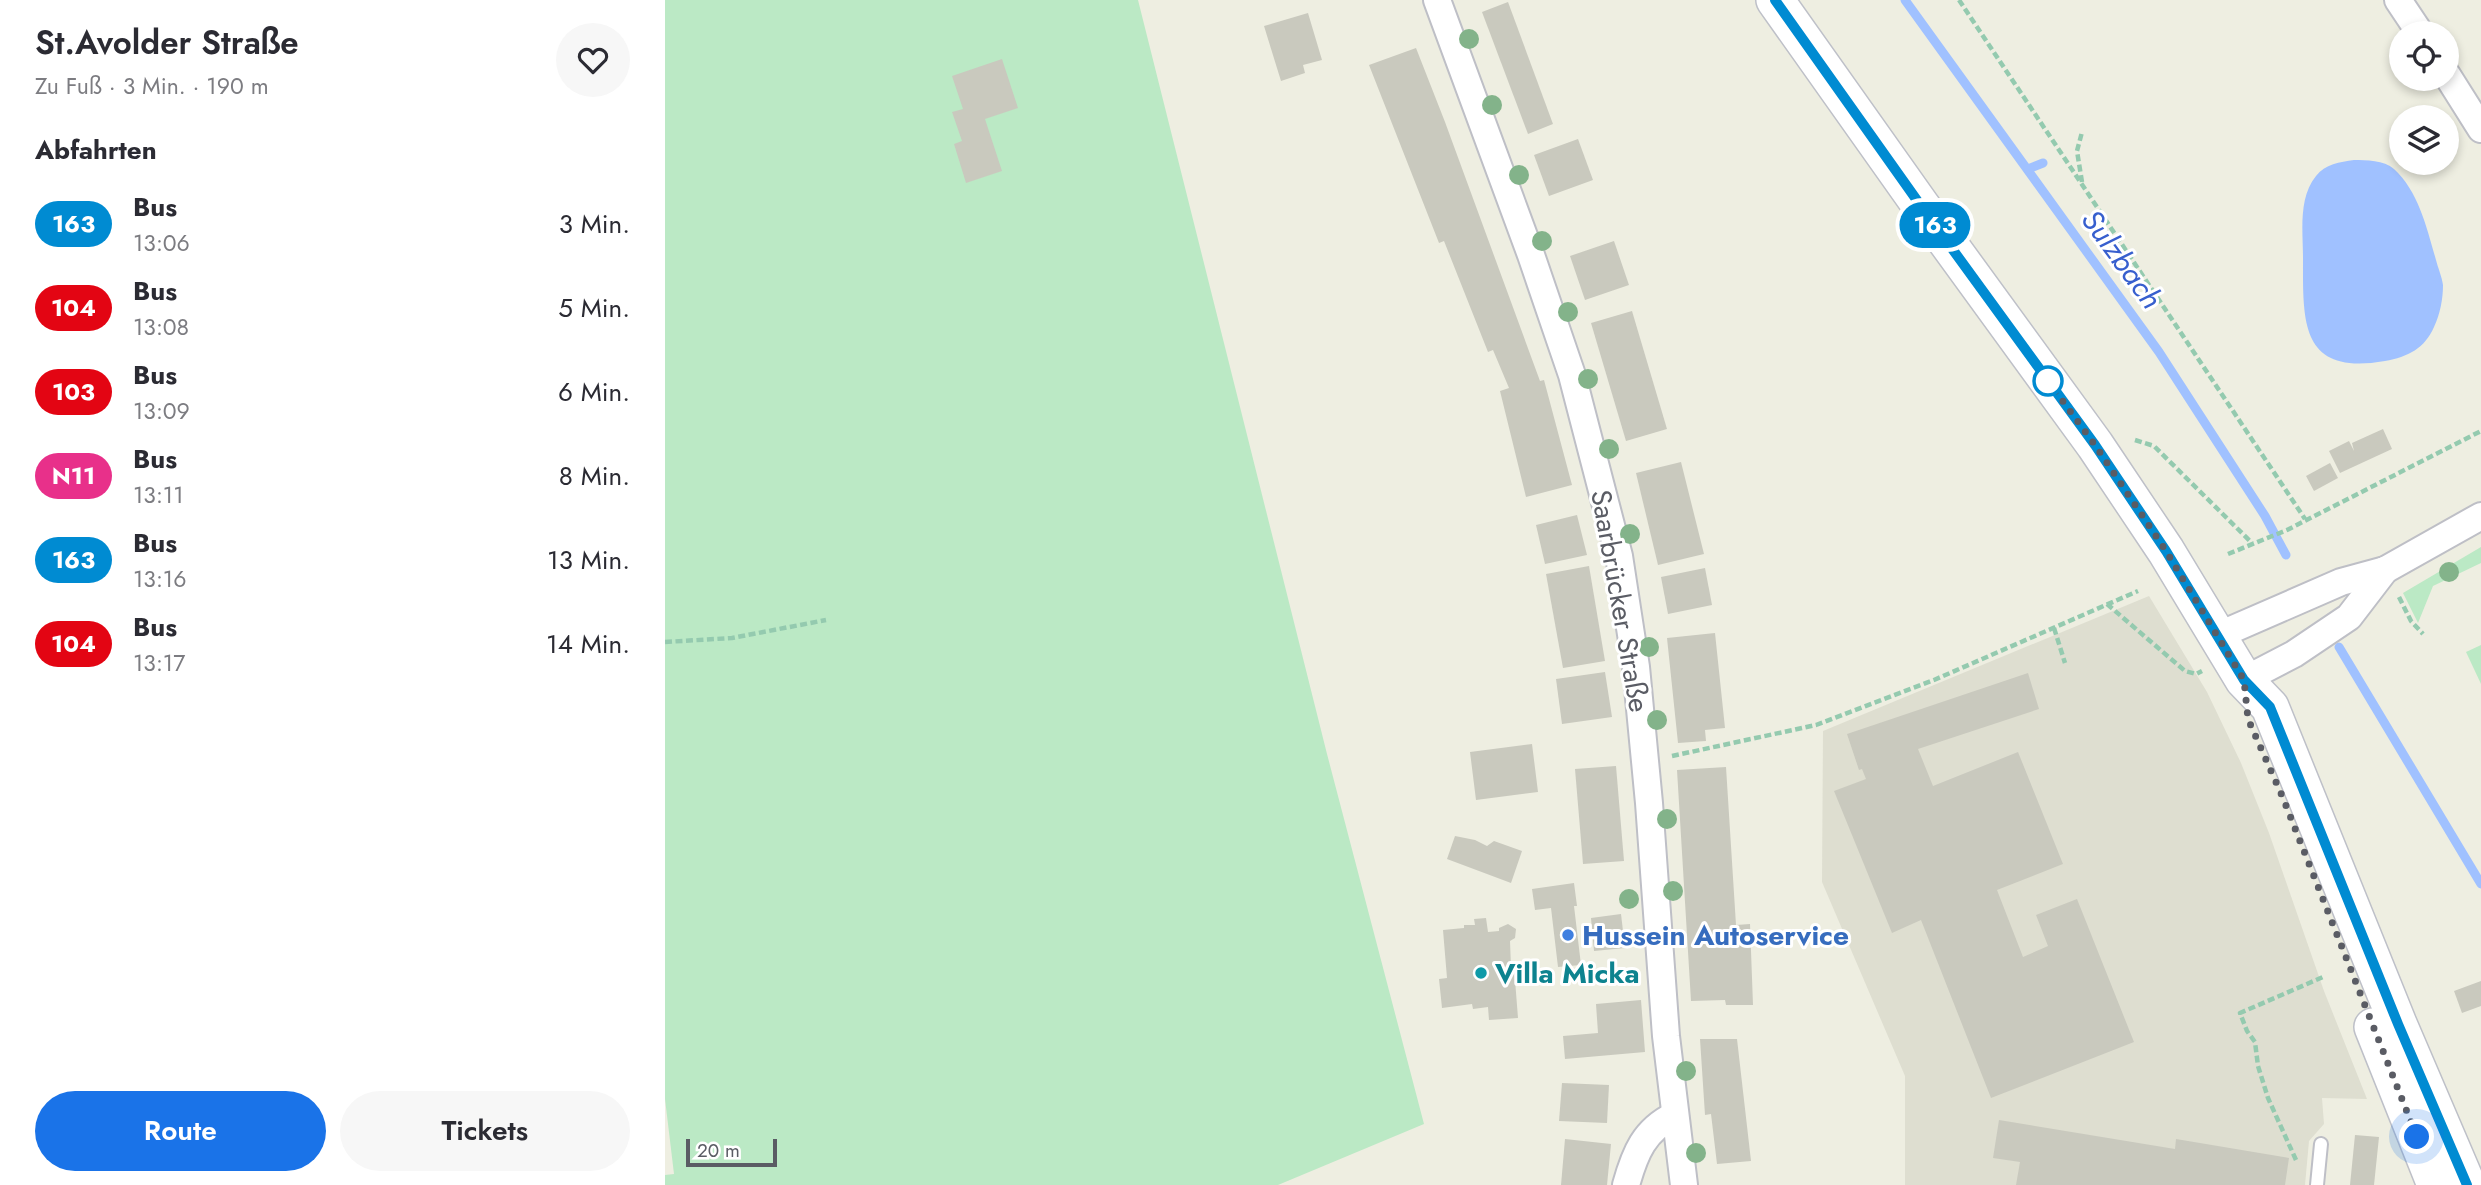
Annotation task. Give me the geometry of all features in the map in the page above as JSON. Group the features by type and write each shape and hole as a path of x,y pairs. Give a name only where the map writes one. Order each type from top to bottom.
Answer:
{"main road":[{"path":"1775,0 2095,445 2166,551 2244,680 2270,707 2466,1185"},
{"path":"2244,680 2248,719 2283,798 2436,1185"}],"street":[{"name":"Saarbrücker Straße","path":"1437,0 1531,255 1571,375 1619,556 1636,667 1649,803 1665,1036 1684,1185"},
{"path":"2398,0 2412,21"},
{"path":"2457,91 2481,129"},
{"path":"2217,635 2341,582 2385,570 2481,516"},
{"path":"2244,680 2294,654 2349,617 2385,570"},
{"path":"1626,1185 1642,1141 1653,1128 1675,1115"}],"lane":[{"path":"2317,1185 2321,1144"}],"path":[{"path":"1959,0 2305,519"},
{"path":"2082,132 2077,151 2082,184"},
{"path":"2228,554 2287,530 2481,431"},
{"path":"2135,440 2154,446 2252,543"},
{"path":"1677,755 1816,725 1934,680 2138,591"},
{"path":"2398,596 2411,621 2423,634"},
{"path":"2106,604 2185,671"},
{"path":"665,642 732,638 826,620"},
{"path":"2053,628 2065,663"},
{"path":"2297,1163 2261,1081 2255,1042 2240,1013 2323,977"}],"shaded area":[{"path":"2149,596 2207,692 2241,763 2269,833 2324,991 2367,1099 2322,1098 2324,1124 2309,1141 2305,1185 1905,1185 1905,1076 1822,882 1823,731"}],"green space":[{"path":"665,0 1138,0 1327,754 1424,1124 1278,1185 665,1185 665,1175 674,1174 665,1099"},
{"path":"2481,547 2481,563 2433,586 2418,623 2403,593"},
{"path":"2481,645 2481,684 2466,652"}],"water":[{"path":"2354,160 2375,161 2389,166 2389,175 2400,175 2403,178 2421,211 2443,285 2441,306 2426,341 2408,354 2393,359 2357,364 2336,360 2322,352 2312,339 2307,323 2303,281 2303,216 2306,194 2316,176 2328,166"}],"building":[{"path":"1508,2 1553,124 1528,134 1482,12"},
{"path":"1308,13 1322,60 1303,65 1305,73 1281,81 1264,26"},
{"path":"1416,48 1540,381 1544,380 1572,485 1526,497 1500,391 1509,388 1493,350 1488,352 1444,241 1439,243 1369,65"},
{"path":"1002,59 1018,108 985,119 1002,171 966,183 954,144 962,141 952,112 963,109 952,76"},
{"path":"1578,139 1593,180 1549,196 1534,155"},
{"path":"1614,241 1629,285 1585,300 1570,256"},
{"path":"1632,311 1667,429 1626,441 1591,323"},
{"path":"2383,429 2392,449 2340,473 2329,451 2349,441 2354,451 2352,443"},
{"path":"1681,462 1704,554 1658,565 1636,473"},
{"path":"2330,463 2338,478 2314,491 2306,476"},
{"path":"1577,515 1587,555 1545,564 1536,525"},
{"path":"1589,566 1605,661 1563,668 1546,574"},
{"path":"1705,568 1712,605 1668,614 1661,577"},
{"path":"1715,633 1725,728 1705,730 1706,741 1678,743 1667,638"},
{"path":"1605,672 1612,717 1562,724 1556,679"},
{"path":"2028,673 2039,709 1918,749 1933,786 2018,752 2063,864 1997,890 2023,957 2048,946 2036,915 2077,899 2134,1042 1991,1098 1921,920 1892,933 1834,791 1866,779 1862,769 1859,770 1847,734"},
{"path":"1532,744 1538,792 1476,800 1470,752"},
{"path":"1616,766 1624,861 1583,864 1575,769"},
{"path":"1726,767 1736,925 1750,924 1753,1005 1726,1005 1725,1000 1691,1001 1677,770"},
{"path":"1455,836 1475,840 1487,846 1494,841 1522,851 1511,883 1447,859"},
{"path":"1574,883 1581,965 1558,967 1551,908 1535,910 1532,889"},
{"path":"1621,914 1625,948 1594,951 1591,918"},
{"name":"Villa Micka","path":"1486,918 1488,932 1499,931 1499,928 1508,924 1516,929 1515,938 1510,941 1518,1018 1489,1020 1488,1007 1473,1009 1472,1004 1442,1008 1439,979 1447,978 1443,930 1475,925 1474,919"},
{"path":"2481,981 2481,1006 2462,1013 2454,991"},
{"path":"1641,1000 1645,1052 1565,1059 1563,1036 1598,1033 1596,1004"},
{"path":"1700,1039 1737,1039 1751,1161 1717,1164 1711,1114 1705,1115"},
{"path":"1562,1083 1609,1085 1607,1123 1559,1121"},
{"path":"1999,1120 2175,1149 2176,1139 2289,1158 2285,1185 2016,1185 2020,1162 1993,1158"},
{"path":"2355,1135 2379,1137 2374,1185 2350,1185"},
{"path":"1565,1139 1611,1144 1607,1185 1561,1185"}],"waterway":[{"name":"Sulzbach","path":"1905,0 2159,352 2265,516 2286,555"},
{"path":"2028,169 2043,163"},
{"name":"Sulzbach","path":"2339,647 2481,884"}],"bus line":[{"name":"163","path":"1775,0 2095,445 2196,598 2244,680 2270,707 2398,1024 2467,1185"}],"place":[{"name":"Hussein Autoservice","path":"1568,935"},
{"name":"Villa Micka","path":"1481,973"}],"route":[{"path":"2048,381 2095,445 2166,551 2244,680 2248,719 2283,798 2417,1137"}]}
